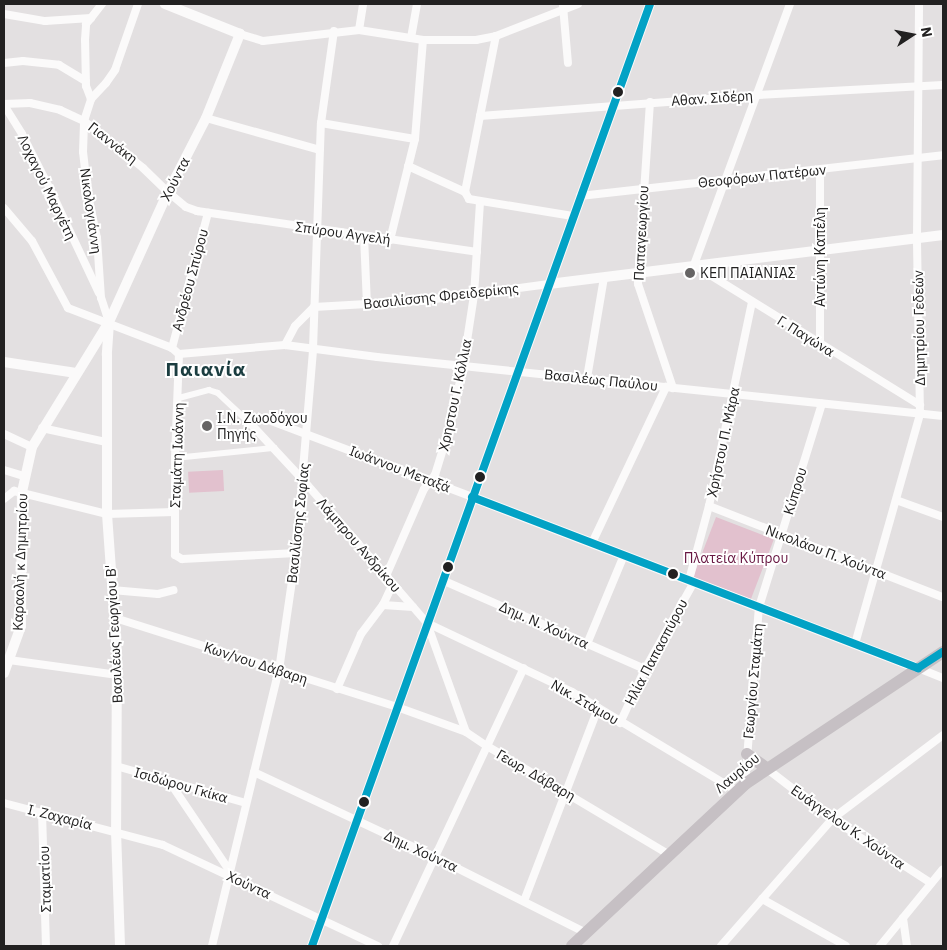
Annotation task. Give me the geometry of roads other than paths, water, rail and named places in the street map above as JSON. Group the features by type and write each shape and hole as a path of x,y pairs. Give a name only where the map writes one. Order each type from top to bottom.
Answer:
{"main road":[{"name":"Λαυρίου","path":"572,946 741,787 766,768 943,652"},
{"path":"747,754 766,768"}],"street":[{"path":"91,99 86,81 86,24 102,4"},
{"name":"Νικολογιάννη","path":"109,322 101,298 97,238 88,194 83,152 84,121 91,99 112,74 138,4"},
{"path":"165,4 240,34 263,41 359,30 423,40 476,40 496,36 563,6 578,4"},
{"path":"359,30 364,4"},
{"path":"411,38 416,4"},
{"path":"312,946 650,4"},
{"path":"694,265 790,4"},
{"name":"Δημητρίου Γεδεών","path":"855,644 920,414 917,238 918,4"},
{"path":"563,6 568,62"},
{"path":"4,14 45,21 91,18"},
{"name":"Βασιλίσσης Σοφίας","path":"212,946 279,670 296,552 313,349 321,123 334,32"},
{"name":"Χούντα","path":"109,322 168,192 206,118 240,34"},
{"path":"496,36 465,192 467,198 480,203 573,216"},
{"path":"390,240 415,138 423,40"},
{"path":"4,63 23,61 59,65 86,81"},
{"name":"Αθαν. Σιδέρη","path":"480,116 650,102 943,84"},
{"name":"Παπαγεωργίου","path":"650,102 638,284 669,387"},
{"name":"Γιαννάκη","path":"4,105 30,103 60,110 84,121 137,162 186,207 208,213"},
{"name":"Λοχαγού Μαργέτη","path":"4,105 22,134 50,189 101,298"},
{"path":"206,118 320,150"},
{"path":"321,123 415,138"},
{"name":"Θεοφόρων Πατέρων","path":"580,196 943,155"},
{"path":"408,166 465,192"},
{"name":"Αντώνη Καπέλη","path":"820,170 820,344"},
{"name":"Χρηστου Γ. Κόλλια","path":"386,576 405,527 424,489 435,475 451,423 463,367 474,295 480,203"},
{"path":"4,208 32,241 68,308 109,322 172,348 179,354"},
{"name":"Σπύρου Αγγελή","path":"208,213 478,252"},
{"name":"Ανδρέου Σπύρου","path":"172,348 208,213"},
{"name":"Βασιλίσσης Φρειδερίκης","path":"314,307 367,305 474,295 694,265 943,235"},
{"path":"364,236 367,305"},
{"name":"Γ. Παγώνα","path":"694,265 920,404"},
{"path":"587,378 604,278"},
{"name":"Χρήστου Π. Μάρα","path":"691,581 709,506 752,302"},
{"path":"285,345 295,326 314,307"},
{"name":"Καραολή κ Δημητρίου","path":"4,673 21,626 22,492 24,476 32,447 109,322"},
{"name":"Βασιλέως Γεωργίου Β'","path":"109,322 106,442 107,514 118,675 116,831 120,946"},
{"name":"Βασιλέως Παύλου","path":"179,354 285,345 463,367 587,378 943,416"},
{"name":"Σταμάτη Ιωάννη","path":"179,354 179,398 175,458 175,555 182,559 296,552"},
{"path":"4,362 76,373"},
{"path":"592,543 669,387"},
{"name":"Λάμπρου Ανδρίκου","path":"179,398 209,390 218,393 250,422 427,623 466,732"},
{"name":"Κύπρου","path":"759,607 822,404"},
{"name":"Ιωάννου Μεταξά","path":"250,422 254,418 266,419 306,433 943,678"},
{"path":"42,428 106,442"},
{"path":"4,434 32,447"},
{"path":"175,458 274,448"},
{"path":"4,470 24,476"},
{"path":"4,499 14,490 107,514 174,512"},
{"path":"896,500 943,517"},
{"name":"Νικολάου Π. Χούντα","path":"709,506 943,597"},
{"path":"587,644 624,555"},
{"name":"Δημ. Ν. Χούντα","path":"442,580 645,669"},
{"name":"Ηλία Παπασπύρου","path":"620,722 645,669 691,581"},
{"path":"337,689 360,634 383,605 393,584"},
{"path":"112,590 158,594 174,590"},
{"path":"383,605 413,607"},
{"name":"Γεωργίου Σταμάτη","path":"741,787 747,754 759,607"},
{"name":"Κων/νου Δάβαρη","path":"115,618 397,708"},
{"name":"Νικ. Στάμου","path":"427,623 524,668 741,787"},
{"path":"9,660 118,675"},
{"path":"393,946 524,668"},
{"name":"Γεωρ. Δάβαρη","path":"397,708 466,732 670,855"},
{"path":"524,901 598,708"},
{"path":"721,946 832,819 943,735"},
{"name":"Ισιδώρου Γκίκα","path":"116,766 246,804"},
{"name":"Ευάγγελου Κ. Χούντα","path":"766,768 832,819 931,883"},
{"name":"Δημ. Χούντα","path":"254,772 435,857 586,933"},
{"path":"169,781 229,873"},
{"name":"Ι. Ζαχαρία","path":"4,803 116,831"},
{"name":"Σταματίου","path":"42,812 46,946"},
{"name":"Χούντα","path":"116,831 163,845 229,873 378,946"},
{"path":"880,946 943,869"},
{"path":"762,900 846,946"},
{"path":"903,918 906,946"}],"place":[{"name":"ΚΕΠ ΠΑΙΑΝΙΑΣ","path":"690,273"},
{"name":"Ι.Ν. Ζωοδόχου Πηγής","path":"207,426"}],"district":[{"name":"Παιανία","path":"206,370"}],"park label":[{"name":"Πλατεία Κύπρου","path":"736,558"}]}
